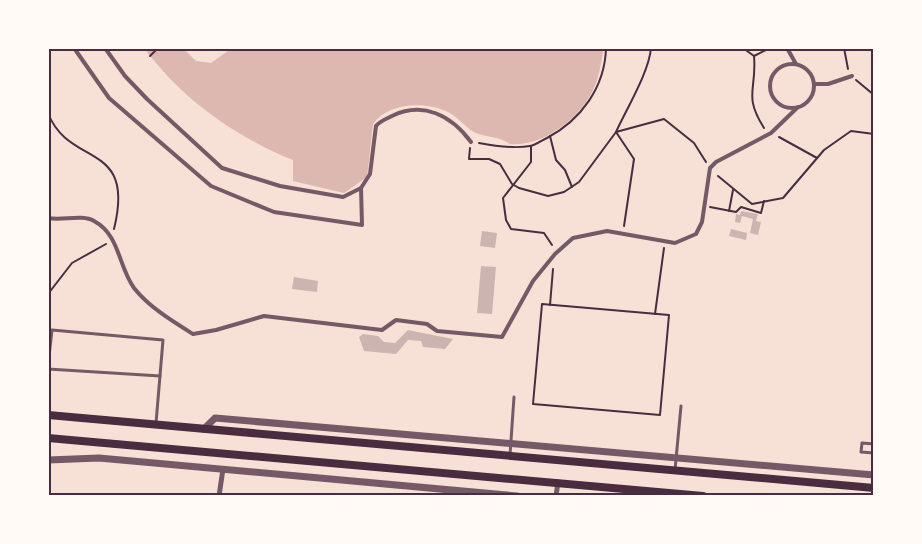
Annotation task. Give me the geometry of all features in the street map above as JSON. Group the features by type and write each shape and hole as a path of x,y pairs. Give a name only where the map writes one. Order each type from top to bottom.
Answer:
{"main road":[{"path":"48,415 874,488"},
{"path":"48,438 703,496"}],"street":[{"path":"74,48 109,98 211,186 274,212 362,225 361,188"},
{"path":"105,48 147,99 222,168 280,186 344,197 361,188 370,174 376,126 406,109 428,110 447,118 471,142"},
{"path":"787,48 796,64"},
{"path":"48,218 93,220 112,235 119,260 134,288 162,314 193,334 264,316 382,330 396,320 427,324 437,331 502,337 533,281 555,254 573,238 607,231 675,243 696,234 702,222 710,168 716,162 771,133 798,107 810,99 814,84 808,71 796,64 788,64 775,71 771,77 770,91 778,104 784,107 798,107"},
{"path":"814,84 828,84 852,76"},
{"path":"204,429 215,418 874,475"},
{"path":"48,460 99,458 458,493 517,496"},
{"path":"219,496 223,469"},
{"path":"556,496 558,482"}],"lane":[{"path":"156,425 163,340 52,330 48,367 160,376"},
{"path":"510,457 513,397"},
{"path":"675,472 681,406"},
{"path":"874,444 862,443 861,452 874,453"}],"path":[{"path":"150,56 158,48"},
{"path":"182,48 202,48"},
{"path":"606,48 605,58 592,96 570,123 531,146 500,147 471,142 469,159 489,159 500,165 512,184 519,188 548,196 564,192 579,182 616,132 650,64 651,48"},
{"path":"743,48 754,56 756,72 751,92 753,111 765,129 817,158"},
{"path":"754,56 770,48"},
{"path":"48,113 62,134 77,147 93,153 112,171 118,185 118,213 112,235 106,245 72,263 48,294"},
{"path":"616,132 664,119 694,143 710,168 752,204 783,198 817,158 851,131 874,134"},
{"path":"616,132 634,159 623,235"},
{"path":"550,136 556,160 565,170 572,187"},
{"path":"531,146 531,162 503,198 506,220 511,229 544,233 555,254 550,304"},
{"path":"729,211 733,189"},
{"path":"704,206 736,212 741,207 761,213 764,201"},
{"path":"655,314 664,241"},
{"path":"542,304 550,304 669,315 660,415 533,404 542,304"}],"shaded area":[{"path":"144,48 183,48 196,61 211,63 232,48 603,48 603,52 596,84 580,110 560,128 535,141 510,144 479,134 448,112 430,106 408,106 388,111 373,124 367,177 344,193 293,181 293,160 250,140 192,100"}],"building":[{"path":"741,211 758,214 756,221 761,222 758,235 750,233 753,219 742,216 740,223 735,222 736,214 740,215"},
{"path":"731,229 747,233 746,240 729,236"},
{"path":"482,231 497,233 495,248 480,246"},
{"path":"481,266 496,267 492,314 477,313"},
{"path":"294,277 318,281 317,292 292,289"},
{"path":"408,330 453,339 445,349 423,347 421,341 408,340 396,354 364,351 359,337 363,334 378,336 384,342 395,343"}]}
